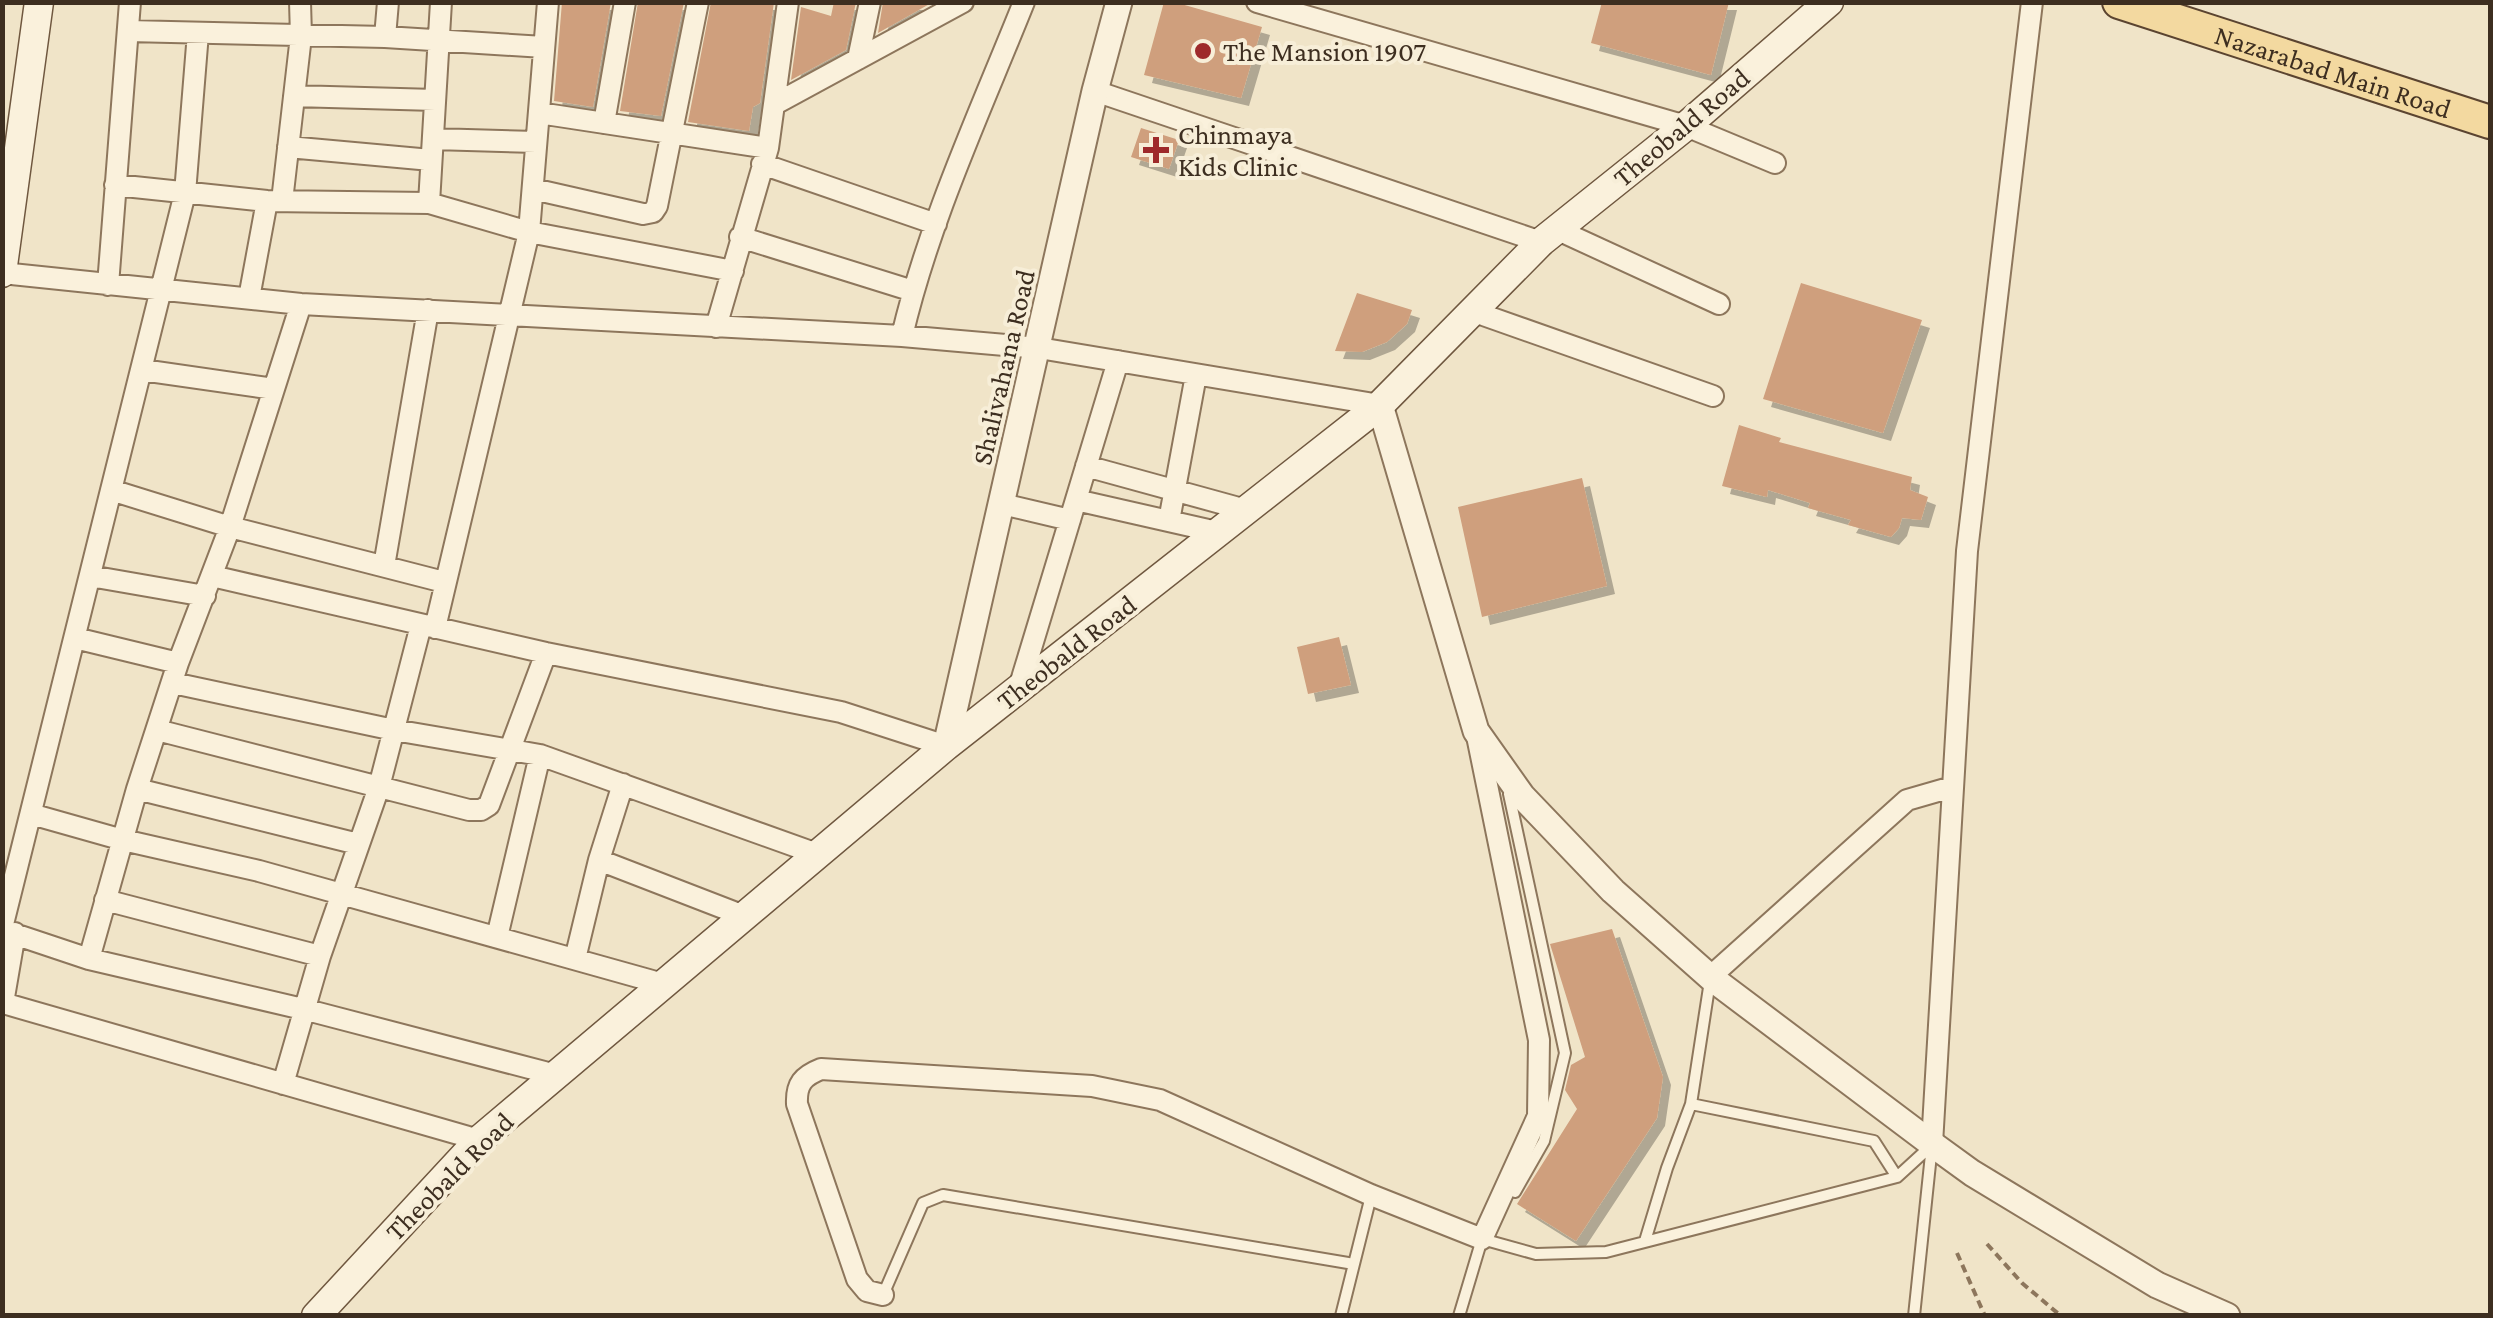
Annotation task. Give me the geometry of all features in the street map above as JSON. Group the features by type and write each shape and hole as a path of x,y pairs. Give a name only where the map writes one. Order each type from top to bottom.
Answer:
{"main road":[{"path":"2,273 39,2"},
{"name":"Theobald Road","path":"316,1316 478,1140 946,746 1380,406 1549,236 1686,126 1829,2"},
{"name":"Nazarabad Main Road","path":"2119,2 2490,122"}],"street":[{"path":"108,284 130,2"},
{"path":"249,298 288,147 301,36 300,2"},
{"path":"385,36 388,2"},
{"path":"429,203 441,2"},
{"path":"283,1084 320,956 444,582 529,232 548,2"},
{"path":"604,124 624,2"},
{"path":"532,189 643,214 653,212 698,2"},
{"path":"716,327 765,156 776,103 788,2"},
{"path":"858,59 870,2"},
{"path":"776,103 964,2"},
{"path":"902,336 912,291 936,224 1024,2"},
{"name":"Shalivahana Road","path":"946,746 1095,90 1119,2"},
{"path":"1258,2 1686,126 1775,163"},
{"path":"1932,1144 1967,551 2032,2"},
{"path":"128,32 385,36 544,47"},
{"path":"198,33 185,193 31,814 7,930 2,1003 478,1140"},
{"path":"1095,90 1549,236 1718,304"},
{"path":"294,96 434,100"},
{"path":"539,114 672,134 765,156 936,224"},
{"path":"288,147 432,149 536,142"},
{"path":"115,185 274,201 429,203 529,232 733,271"},
{"path":"740,237 912,291"},
{"path":"2,273 301,304 902,336 1038,348 1380,406 1476,730 1539,1040 1538,1116 1482,1238 1371,1195 1160,1100 1092,1086 821,1069 806,1074 796,1089 796,1104 856,1280 867,1291 882,1295"},
{"path":"89,958 136,789 230,526 301,304"},
{"path":"384,566 428,310"},
{"path":"1472,311 1713,396"},
{"path":"1020,688 1118,362"},
{"path":"142,370 274,389"},
{"path":"1169,521 1196,374"},
{"path":"1086,466 1246,510"},
{"path":"111,490 230,526 444,582"},
{"path":"1002,504 1169,521 1218,532"},
{"path":"90,576 208,586 428,626 841,712 946,746"},
{"path":"74,638 176,673 394,730 540,755 817,854"},
{"path":"157,730 469,810 482,810 488,806 546,653"},
{"path":"1476,730 1522,796 1613,892 1710,978 1972,1173 2156,1284 2227,1316"},
{"path":"497,937 540,755"},
{"path":"575,959 599,860 623,784"},
{"path":"1710,978 1907,800 1952,787"},
{"path":"136,789 358,844"},
{"path":"31,814 259,871 663,984"},
{"path":"599,860 744,916"},
{"path":"106,900 320,956"},
{"path":"7,930 89,958 556,1075"}],"lane":[{"path":"1505,772 1565,1053 1544,1141 1515,1192"},
{"path":"1645,1241 1691,1104 1710,978"},
{"path":"1691,1104 1874,1141 1897,1177"},
{"path":"1459,1316 1482,1238 1536,1254 1606,1252 1897,1177 1932,1144"},
{"path":"1914,1316 1932,1144"},
{"path":"882,1295 923,1204 944,1195 1354,1264"},
{"path":"1342,1316 1371,1195"}],"path":[{"path":"1987,1244 2061,1316"},
{"path":"1957,1253 1985,1316"}],"building":[{"path":"562,2 611,2 593,107 554,101"},
{"path":"638,2 684,2 661,116 620,111"},
{"path":"711,2 774,2 760,103 753,107 749,131 688,122"},
{"path":"834,2 856,2 846,50 791,80 801,7 831,16"},
{"path":"883,2 933,2 878,33"},
{"name":"The Mansion 1907","path":"1164,2 1262,27 1241,98 1144,75"},
{"path":"1602,2 1729,2 1711,75 1591,43"},
{"path":"1141,128 1179,140 1169,169 1131,157"},
{"path":"1801,283 1922,320 1883,433 1763,399"},
{"path":"1357,293 1412,310 1407,324 1387,342 1362,352 1335,351"},
{"path":"1739,425 1781,438 1779,442 1912,477 1910,490 1928,497 1921,520 1902,518 1891,537 1848,525 1851,520 1808,508 1810,503 1768,490 1767,497 1722,486"},
{"path":"1582,478 1607,586 1482,617 1458,507"},
{"path":"1339,637 1351,685 1308,694 1297,647"},
{"path":"1612,929 1663,1077 1657,1118 1576,1241 1517,1204 1577,1109 1565,1090 1571,1065 1585,1057 1550,944"}],"place":[{"name":"The Mansion 1907","path":"1203,51"},
{"name":"Chinmaya Kids Clinic","path":"1156,150"}]}
